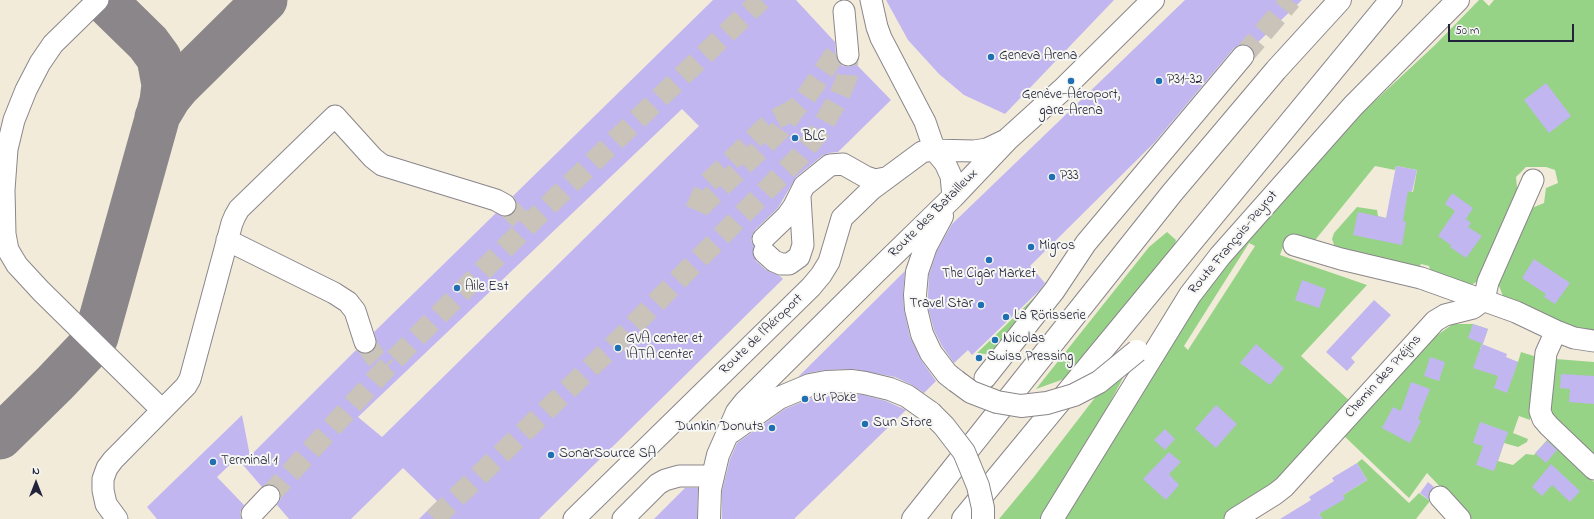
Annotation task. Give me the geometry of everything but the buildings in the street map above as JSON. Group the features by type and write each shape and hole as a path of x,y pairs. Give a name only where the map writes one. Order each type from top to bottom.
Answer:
{"main road":[{"name":"Route des Batailleux","path":"709,519 712,476 725,436 737,412 752,394 953,197 1009,138 1062,90 1153,0"},
{"path":"1276,70 1328,0"},
{"path":"913,519 1168,199 1276,70 1340,0"},
{"path":"963,519 1391,0"},
{"name":"Route François-Peyrot","path":"1052,519 1190,295 1220,256 1353,106 1458,0"},
{"path":"953,197 921,260 917,272 915,295 918,322 924,340 939,364 956,381 971,392 997,402 1021,406 1047,403 1074,395 1099,382 1137,351 1190,295"},
{"path":"725,436 779,398 805,387 821,383 851,381 869,383 883,387 907,396 931,413 944,426 964,452 978,486 983,508 983,519"}],"street":[{"path":"98,0 53,44 40,63 26,90 7,120 3,219 4,250 41,291 162,410"},
{"path":"871,0 876,27 925,122 935,151 945,163 951,176 953,197"},
{"path":"844,12 845,46"},
{"path":"985,378 1054,291 1086,243 1243,56"},
{"path":"117,519 106,504 103,490 103,479 107,468 113,460 180,393 190,379 227,240 232,223 239,209 335,116 373,158 382,165 496,200 505,205"},
{"name":"Route de l'Aéroport","path":"574,519 811,287 829,262 842,218 872,189 918,154 927,150 974,151 987,149 1009,138"},
{"path":"800,196 803,245 799,257 795,261 789,264 781,264 774,261 763,246 787,216 800,196 804,186 819,173 833,164 843,164 861,175 873,179 885,178"},
{"path":"1484,300 1488,282 1533,180"},
{"path":"227,240 334,293 348,302 355,311 365,342"},
{"path":"1294,245 1341,259 1421,278 1516,312 1574,338 1594,340"},
{"name":"Chemin des Préjins","path":"1235,519 1284,487 1435,321 1473,308 1484,300"},
{"path":"1556,331 1546,353 1541,404 1543,419 1594,469"},
{"path":"623,519 658,484 665,480 679,476 712,476"},
{"path":"252,514 269,496"},
{"path":"1440,497 1460,519"}],"green space":[{"path":"1479,0 1483,0 1489,6 1494,0 1594,0 1594,333 1569,329 1505,301 1497,281 1527,210 1544,203 1546,188 1558,183 1555,170 1546,167 1526,167 1516,177 1518,197 1478,281 1471,285 1431,273 1429,266 1421,264 1418,270 1336,250 1332,239 1334,233 1357,207 1377,210 1378,216 1386,218 1408,191 1413,192 1417,170 1396,166 1395,170 1375,166 1312,244 1287,236 1280,255 1367,285 1301,356 1352,403 1274,488 1224,519 1063,519 1207,287 1261,223 1364,111 1435,45","holes":["1249,243 1255,246 1188,350 1184,346"]},
{"path":"1167,232 1176,240 1174,247 1064,379 1036,389 1149,247"},
{"path":"1041,291 1041,293 992,355 977,353"},
{"path":"1453,324 1473,324 1488,329 1480,349 1518,362 1521,352 1537,357 1530,420 1519,416 1513,433 1528,439 1527,442 1518,447 1504,443 1498,461 1513,465 1526,454 1534,455 1547,440 1594,482 1594,519 1471,519 1427,473 1409,498 1342,434 1429,341"},
{"path":"1556,359 1594,362 1594,461 1547,415"},
{"path":"1123,378 1106,410 1040,519 999,519 1033,478 1097,395"},
{"path":"1362,459 1409,503 1419,493 1430,501 1416,519 1319,519 1321,517 1319,514 1343,495 1367,480 1357,463"}],"taxiway":[{"path":"0,437 55,383 93,343 96,337 162,101 164,85 159,58 148,43 104,0"},
{"path":"157,117 169,97 178,86 265,0"}],"tunnel":[{"path":"269,496 386,368 533,220 761,0"},
{"path":"1243,56 1291,0"},
{"path":"795,109 772,121 707,184 694,213 780,130 795,109 806,97 840,47"},
{"path":"434,519 621,338 798,158 819,132 839,97 847,77 848,55"},
{"path":"505,205 527,226"},
{"path":"365,342 374,356 386,368"}],"place":[{"name":"Geneva Arena","path":"991,57"},
{"name":"Genève-Aéroport, gare-Arena","path":"1071,81"},
{"name":"P31-32","path":"1159,81"},
{"name":"BLC","path":"795,138"},
{"name":"P33","path":"1052,177"},
{"name":"Migros","path":"1031,247"},
{"name":"The Cigar Market","path":"989,260"},
{"name":"Aile Est","path":"457,288"},
{"name":"Travel Star","path":"981,305"},
{"name":"La Rörisserie","path":"1006,317"},
{"name":"Nicolas","path":"995,340"},
{"name":"GVA center et IATA center","path":"618,348"},
{"name":"Swiss Pressing","path":"979,358"},
{"name":"Ur Poke","path":"805,399"},
{"name":"Sun Store","path":"865,424"},
{"name":"Dunkin Donuts","path":"772,428"},
{"name":"SonarSource SA","path":"551,455"},
{"name":"Terminal 1","path":"213,462"}]}
